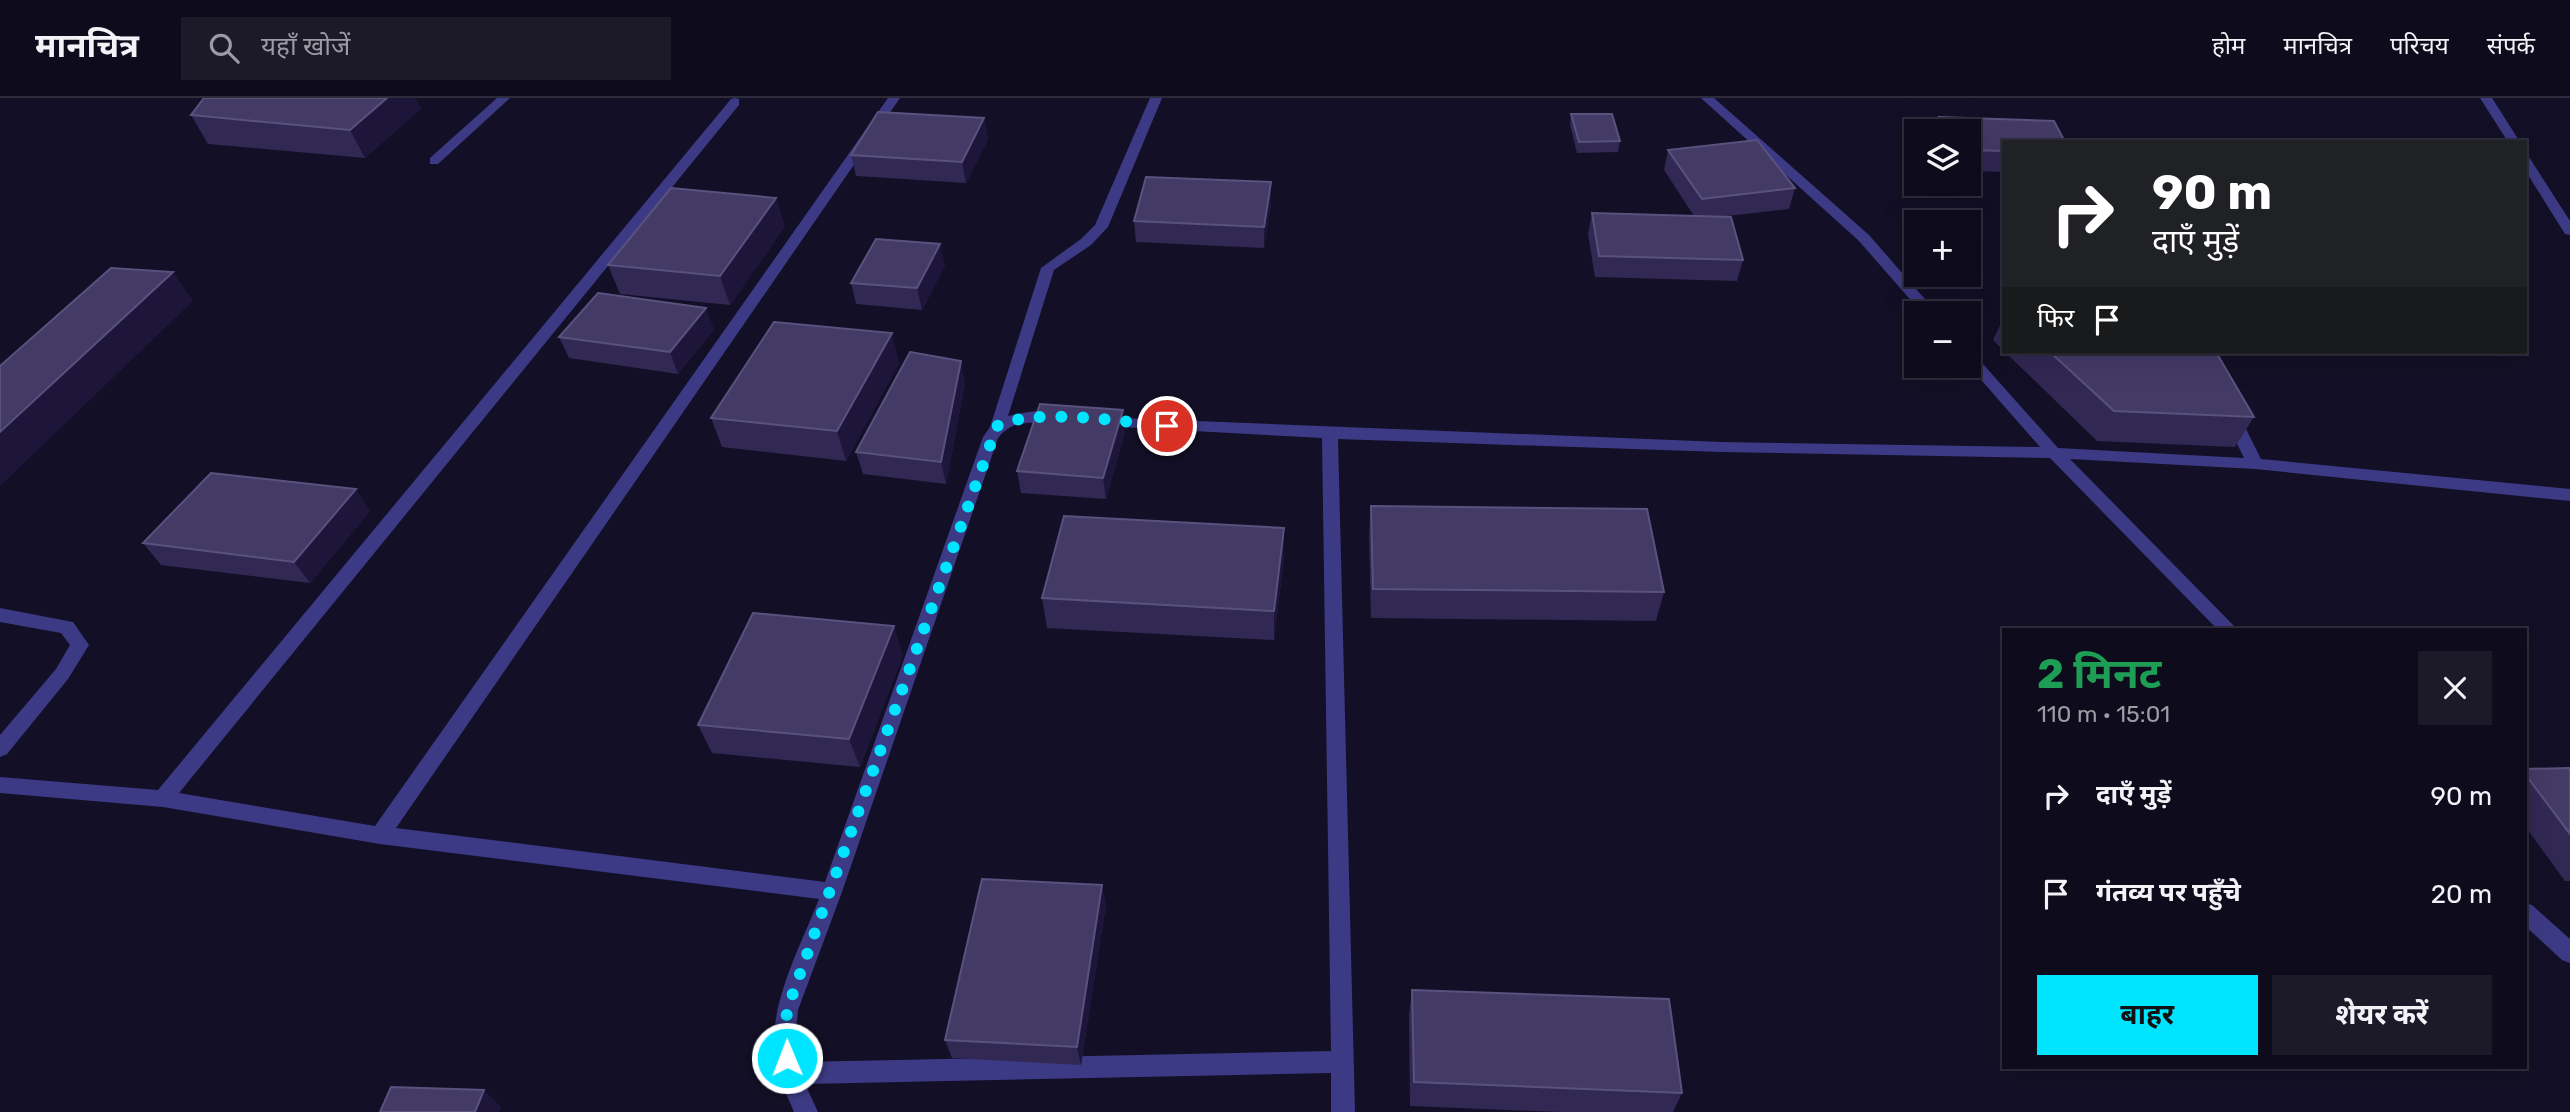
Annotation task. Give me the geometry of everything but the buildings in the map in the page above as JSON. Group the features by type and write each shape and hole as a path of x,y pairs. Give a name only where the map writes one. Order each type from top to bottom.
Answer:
{"street":[{"path":"434,161 504,98"},
{"path":"380,835 894,98"},
{"path":"806,1112 789,1073 785,1042 787,1010 832,892 997,426 1048,268 1086,242 1101,227 1156,98"},
{"path":"1707,98 1864,238 1919,301"},
{"path":"2486,98 2513,140"},
{"path":"163,799 735,102"},
{"path":"2527,163 2570,231"},
{"path":"1981,371 2054,453 2227,628"},
{"path":"2224,402 2255,464"},
{"path":"997,426 1014,418 1079,419 1215,429 1721,447 2054,453 2255,464 2570,495"},
{"path":"1330,433 1343,1112"},
{"path":"0,615 67,627 80,645 62,674 0,749"},
{"path":"0,785 163,799 380,835 832,892"},
{"path":"2527,914 2570,953"},
{"path":"789,1073 1341,1062"}],"route":[{"path":"787,1058 787,1010 832,892 997,426 1014,418 1046,417 1167,426"}]}
